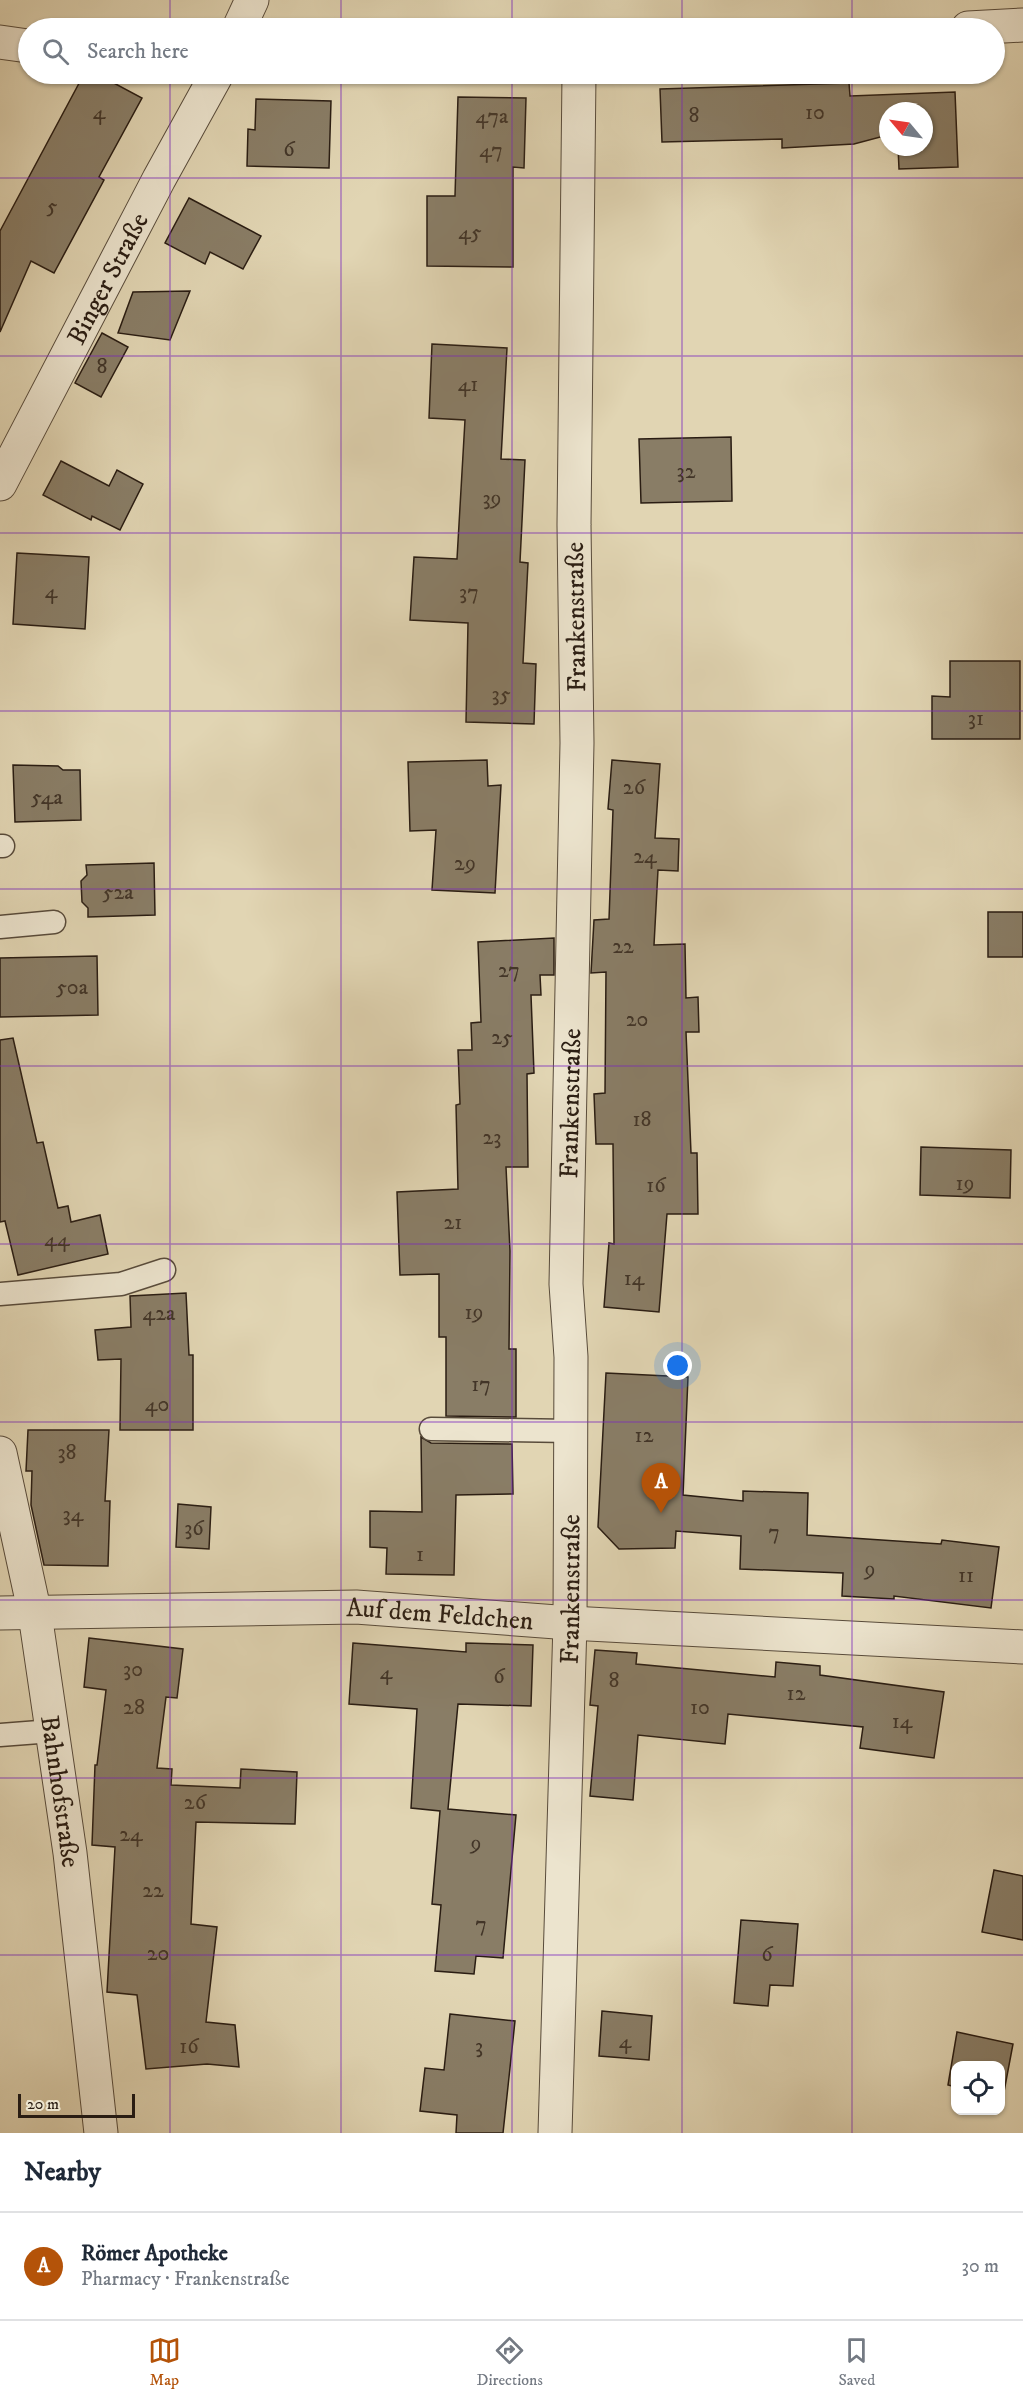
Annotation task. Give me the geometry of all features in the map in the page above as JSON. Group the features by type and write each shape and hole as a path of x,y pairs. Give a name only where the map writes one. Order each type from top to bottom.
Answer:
{"street":[{"path":"244,18 252,0"},
{"path":"1005,26 1023,25"},
{"path":"0,42 18,45"},
{"name":"Binger Straße","path":"0,484 159,179 211,84"},
{"name":"Frankenstraße","path":"555,2133 570,1623 571,1357 566,1284 577,743 574,525 579,84"},
{"name":"Bahnhofstraße","path":"0,1453 35,1614 70,1853 101,2133"},
{"name":"Auf dem Feldchen","path":"0,1613 356,1608 570,1623 1023,1647"}],"lane":[{"path":"0,927 54,921"},
{"path":"0,1294 121,1284 164,1270"},
{"path":"431,1429 571,1431"},
{"path":"0,1735 52,1731"}],"building":[{"path":"79,84 116,84 142,98 99,177 104,180 54,273 31,261 0,332 0,231"},
{"path":"849,84 850,96 955,92 958,167 899,169 898,156 933,156 933,102 879,102 879,137 854,144 782,148 782,139 662,142 660,89"},
{"path":"458,97 526,98 524,168 513,167 513,267 427,266 427,196 455,196"},
{"path":"256,99 331,101 329,168 247,166 248,129 255,130"},
{"path":"189,198 261,236 243,269 210,252 205,264 165,243"},
{"path":"190,291 170,340 118,333 133,292"},
{"path":"102,333 128,347 101,397 75,383"},
{"path":"432,344 507,348 501,459 525,460 520,562 528,563 523,663 536,664 534,724 466,722 468,623 410,620 414,557 457,559 465,420 429,418"},
{"path":"731,437 732,501 641,503 639,439"},
{"path":"61,461 109,486 117,470 143,484 120,530 92,516 91,520 43,495"},
{"path":"17,553 89,557 85,629 13,624"},
{"path":"950,661 1020,661 1020,739 932,739 932,696 950,697"},
{"path":"487,760 488,786 501,785 495,893 432,890 436,830 410,831 408,762"},
{"path":"612,760 660,764 655,838 679,839 678,871 658,870 654,945 685,944 686,998 698,997 699,1032 686,1032 691,1153 697,1153 698,1214 667,1214 659,1312 604,1307 609,1243 614,1244 613,1144 596,1144 594,1094 605,1093 606,972 591,973 594,920 609,919 613,810 608,809"},
{"path":"13,765 58,766 63,770 80,770 81,820 15,822"},
{"path":"154,863 155,915 88,917 88,908 82,902 81,881 87,875 86,865"},
{"path":"988,912 1023,912 1023,957 988,957"},
{"path":"554,938 554,975 540,975 541,995 531,995 534,1073 527,1074 528,1167 506,1167 510,1251 509,1349 516,1349 516,1417 446,1416 446,1337 439,1337 439,1274 400,1275 397,1192 458,1189 456,1105 460,1104 458,1050 472,1050 471,1023 481,1022 478,942"},
{"path":"97,956 98,1015 0,1017 0,958"},
{"path":"13,1038 37,1143 43,1142 58,1208 68,1206 71,1222 100,1215 108,1254 18,1275 5,1221 0,1222 0,1040"},
{"path":"921,1147 1011,1150 1010,1198 920,1195"},
{"path":"186,1293 189,1355 193,1355 193,1430 120,1430 121,1359 98,1360 95,1330 131,1327 130,1296"},
{"path":"606,1373 688,1377 683,1495 743,1501 743,1491 808,1493 807,1535 941,1544 942,1540 999,1547 991,1608 894,1596 894,1599 842,1596 843,1573 740,1569 741,1536 676,1531 675,1548 619,1549 598,1527"},
{"path":"28,1430 109,1430 105,1501 110,1501 108,1566 44,1565 31,1505 32,1471 26,1471"},
{"path":"421,1437 431,1443 512,1444 513,1494 456,1495 454,1575 386,1574 387,1548 370,1547 370,1511 422,1512"},
{"path":"178,1504 211,1507 209,1549 176,1547"},
{"path":"89,1638 183,1649 177,1698 166,1697 157,1768 172,1769 171,1785 240,1788 241,1769 297,1772 295,1824 196,1822 191,1924 217,1927 206,2022 235,2025 239,2067 207,2064 146,2069 137,1995 107,1992 115,1847 92,1845 95,1765 97,1765 106,1690 84,1687"},
{"path":"353,1643 466,1652 466,1643 533,1645 531,1706 458,1704 448,1809 516,1815 503,1958 476,1956 474,1974 435,1971 441,1905 432,1904 440,1811 411,1808 417,1709 349,1704"},
{"path":"595,1650 637,1653 636,1664 775,1677 776,1662 820,1666 820,1675 944,1692 934,1758 860,1748 863,1727 728,1714 725,1744 638,1735 633,1800 590,1796 598,1706 590,1705"},
{"path":"994,1870 1023,1876 1023,1940 982,1932"},
{"path":"741,1920 798,1924 793,1986 770,1985 768,2006 734,2003"},
{"path":"602,2011 652,2016 649,2060 599,2056"},
{"path":"450,2014 515,2021 503,2133 456,2133 457,2115 420,2111 425,2068 444,2070"},
{"path":"957,2032 1013,2044 1005,2086 1005,2061 952,2061"},
{"path":"951,2067 951,2086 948,2085"}],"place":[{"name":"Römer Apotheke","path":"661,1513"}]}
